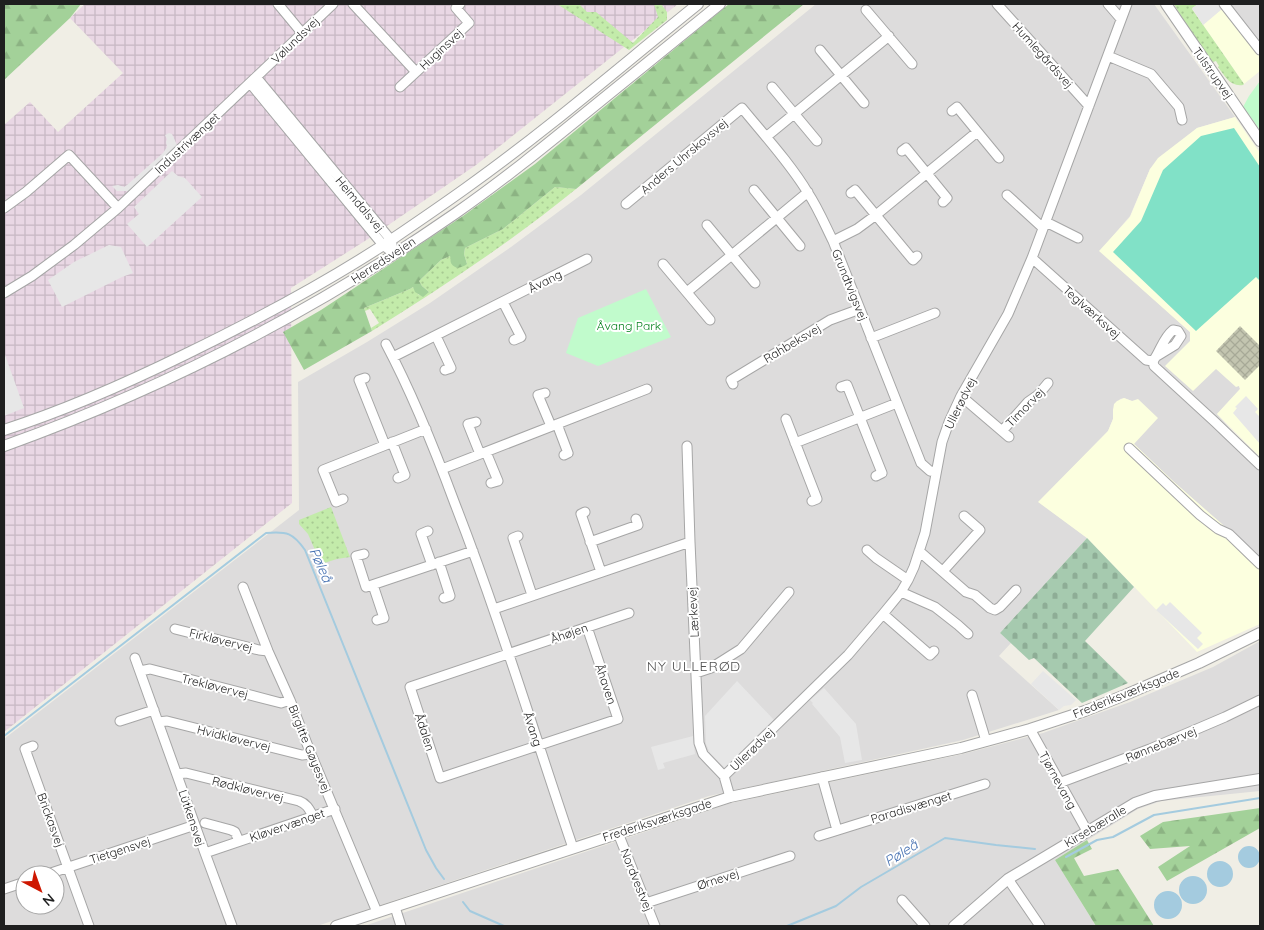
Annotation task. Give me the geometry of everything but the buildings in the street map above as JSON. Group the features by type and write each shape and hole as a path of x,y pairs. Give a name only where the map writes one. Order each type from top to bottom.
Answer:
{"street":[{"path":"278,4 302,33"},
{"name":"Vølundsvej","path":"253,80 333,4"},
{"name":"Huginsvej","path":"353,4 416,72"},
{"name":"Huginsvej","path":"400,87 469,23 456,8 460,4"},
{"name":"Herredsvejen","path":"4,430 90,398 152,371 284,304 387,243 467,188 543,130 698,4"},
{"name":"Herredsvejen","path":"4,446 96,411 174,377 274,326 346,284 457,212 527,161 720,4"},
{"name":"Humlegårdsvej","path":"997,4 1089,106"},
{"path":"1108,4 1121,19"},
{"name":"Ullerødvej","path":"724,776 848,654 883,614 908,580 925,533 942,442 949,422 961,396 1008,314 1032,258 1127,4"},
{"name":"Tulstrupvej","path":"1166,4 1260,141"},
{"path":"1224,4 1260,50"},
{"path":"866,10 912,64"},
{"path":"766,137 888,36"},
{"path":"820,50 864,103"},
{"path":"1108,56 1151,74 1179,107 1182,120"},
{"name":"Heimdalsvej","path":"253,80 394,254"},
{"name":"Industrivænget","path":"4,293 32,276 74,245 118,208 253,80"},
{"path":"772,87 817,142"},
{"path":"952,111 957,107 999,158"},
{"name":"Grundtvigsvej","path":"742,108 808,192 833,241 921,463 930,471 936,472"},
{"name":"Anders Uhrskovsvej","path":"626,204 742,108"},
{"path":"833,241 857,229 876,215 977,132"},
{"path":"902,151 906,148 927,173 947,198 943,202"},
{"path":"4,208 26,192 69,155 118,208"},
{"path":"754,190 800,246"},
{"path":"851,193 855,190 913,260 917,256"},
{"path":"687,292 808,192"},
{"path":"1008,195 1044,225 1078,238"},
{"path":"707,225 755,283"},
{"name":"Teglværksvej","path":"1032,258 1146,360 1155,358 1154,366 1260,465"},
{"name":"Åvang","path":"394,357 587,259"},
{"path":"663,264 710,320"},
{"path":"503,302 521,337 514,340"},
{"name":"Rahbeksvej","path":"733,384 731,380 830,320 860,309"},
{"path":"871,338 935,313"},
{"path":"436,336 451,368 445,370"},
{"name":"Åvang","path":"386,344 394,357 426,429 473,551 573,848"},
{"path":"365,378 359,380 404,475 398,478"},
{"name":"Timorvej","path":"961,396 1005,434 1028,402 1038,395 1048,383"},
{"path":"841,387 847,385 860,417 882,473 876,476"},
{"path":"442,469 647,388"},
{"path":"545,393 538,395 568,454 564,455"},
{"path":"795,443 897,403"},
{"path":"786,419 816,499 812,501"},
{"path":"476,422 468,424 498,481 491,483"},
{"path":"343,499 336,502 323,470 426,429"},
{"name":"Lærkevej","path":"687,446 699,743 703,754 724,776 730,797"},
{"path":"1129,448 1200,514 1218,529 1229,534 1260,564"},
{"path":"585,512 580,514 601,572"},
{"path":"943,571 980,530 964,516"},
{"path":"590,542 638,525 636,519"},
{"path":"428,531 421,534 450,596 444,598"},
{"path":"518,536 513,538 532,596"},
{"path":"494,609 690,542"},
{"path":"867,550 908,580"},
{"path":"919,550 966,592 975,595 990,608 995,610 1000,607 1016,590"},
{"path":"364,554 356,556 366,587 473,551"},
{"path":"373,585 384,618 377,620"},
{"name":"Birgitte Gøyesvej","path":"243,586 377,912"},
{"path":"696,673 711,668 741,650 789,592"},
{"path":"900,592 935,608 968,634"},
{"name":"Åhøjen","path":"509,654 630,613"},
{"path":"883,614 930,655 934,651"},
{"name":"Åhaven","path":"539,745 618,719 587,627"},
{"name":"Firkløvervej","path":"175,629 259,650 268,650"},
{"name":"Frederiksværksgade","path":"336,926 730,797 961,748 1030,728 1125,695 1199,663 1260,633"},
{"name":"Ådalen","path":"509,654 410,687 440,778 539,745"},
{"name":"Lütkensvej","path":"135,658 232,926"},
{"name":"Trekløvervej","path":"140,671 150,669 281,702 290,700"},
{"path":"972,695 986,741"},
{"name":"Rønnebærvej","path":"1059,783 1150,750 1260,700"},
{"path":"120,722 154,710"},
{"name":"Hvidkløvervej","path":"158,722 167,722 302,755 311,754"},
{"name":"Tjørnevang","path":"1030,728 1087,831"},
{"name":"Brickasvej","path":"33,746 25,749 89,926"},
{"name":"Rødkløvervej","path":"177,774 186,773 299,801 304,803 312,816"},
{"path":"822,777 837,830"},
{"name":"Kirsebæralle","path":"954,926 1008,879 1135,803 1155,796 1260,779"},
{"name":"Paradisvænget","path":"819,836 985,784"},
{"name":"Kløvervænget","path":"205,853 334,808"},
{"name":"Kløvervænget","path":"205,823 235,832 239,841"},
{"name":"Tietgensvej","path":"65,868 195,825"},
{"name":"Nordvestvej","path":"618,833 655,926"},
{"name":"Ørnevej","path":"646,903 790,856"},
{"path":"1008,879 1040,926"},
{"path":"902,900 924,926"},
{"path":"394,907 401,926"}],"shaded area":[{"path":"85,4 678,4 476,165 368,239 291,288 292,503 4,732 4,125 30,102 58,132 123,73 70,18"},
{"path":"816,4 1154,4 1235,117 1197,128 1150,169 1130,216 1100,251 1190,332 1190,341 1239,386 1240,389 1217,414 1260,462 1260,562 1223,525 1134,444 1132,401 1124,398 1120,399 1113,410 1113,419 1108,431 1039,502 1087,538 1000,633 1011,643 999,656 1059,710 963,740 709,796 317,926 4,926 4,739 299,510 298,382 430,303 511,247 581,195"},
{"path":"1198,4 1219,4 1222,9 1203,25 1192,8"},
{"path":"1228,4 1260,4 1260,45"},
{"path":"1223,8 1260,55 1260,71 1244,84 1203,25"},
{"path":"1235,117 1260,153 1260,457 1217,414 1240,389 1239,386 1236,387 1216,369 1193,391 1165,366 1190,341 1190,332 1099,251 1130,217 1150,169 1158,158 1197,128"},
{"path":"172,134 177,145 130,191 117,191 112,186 124,187 163,153 167,147 165,135"},
{"path":"172,171 178,176 185,178 202,197 147,247 127,224 139,214 134,207"},
{"path":"109,245 121,247 133,273 62,307 48,280 74,262"},
{"path":"1240,326 1260,346 1260,365 1245,380 1216,351"},
{"path":"4,352 24,408 4,416"},
{"path":"1246,396 1258,409 1255,412 1260,417 1260,444 1233,413 1237,408 1235,407"},
{"path":"1124,398 1132,401 1138,399 1158,418 1134,444 1223,525 1260,562 1260,624 1197,652 1087,538 1038,502 1108,431 1113,419 1114,404"},
{"path":"1170,602 1202,633 1197,638 1203,644 1198,649 1156,610 1163,603 1166,606"},
{"path":"1260,641 1260,791 1161,801 1138,809 1055,860 1096,926 364,926 731,803 963,754 1043,733 1130,702 1213,667"},
{"path":"1043,671 1076,700 1071,705 1064,706 1059,710 1031,684"},
{"path":"737,681 774,720 725,768 710,753 706,744 705,716"},
{"path":"824,688 856,724 862,760 845,763 840,737 812,704 810,700"},
{"path":"693,736 695,754 663,763 665,768 658,770 651,747"}],"green space":[{"path":"4,4 81,4 70,18 4,80"},
{"path":"557,4 579,4 587,12 596,12 633,43 658,17 654,4 661,4 667,12 667,20 629,50"},
{"path":"729,4 804,4 576,189 555,187 503,229 465,248 464,254 467,264 463,267 459,268 453,265 450,256 441,260 419,281 429,292 423,297 415,292 413,287 364,308 372,331 304,370 283,332 321,310 463,216 535,164"},
{"path":"1174,4 1198,4 1192,9 1243,85 1231,83 1218,67 1216,61 1213,62 1199,47"},
{"path":"1260,81 1260,130 1243,107"},
{"path":"1234,128 1260,167 1260,281 1256,277 1196,331 1113,252 1141,221 1163,170 1201,136"},
{"path":"555,187 576,189 477,263 372,331 371,328 379,323 370,309 365,311 364,308 413,287 419,295 429,292 419,281 441,260 450,256 467,264 464,254 465,248 503,229"},
{"name":"Åvang Park","path":"646,289 671,337 598,366 566,353 578,318"},
{"path":"331,507 350,557 321,564 308,534 299,524 299,520"},
{"path":"1087,538 1134,587 1085,641 1128,683 1082,703 1034,658 1029,660 1000,633"},
{"path":"1260,808 1260,828 1167,881 1158,867 1190,846 1150,849 1140,836 1163,822"},
{"path":"1087,840 1092,849 1074,858 1084,876 1118,869 1154,926 1096,926 1055,860"}],"water":[{"path":"1249,846 1257,849 1260,857 1257,865 1249,868 1241,865 1238,857 1241,849"},
{"path":"1220,861 1229,865 1233,874 1229,883 1220,887 1211,883 1207,874 1211,865"},
{"path":"1193,876 1203,880 1207,890 1203,900 1193,904 1183,900 1179,890 1183,880"},
{"path":"1168,891 1178,895 1182,905 1178,915 1168,919 1158,915 1154,905 1158,895"}],"waterway":[{"name":"Pøleå","path":"4,736 266,533 279,532 289,534 305,550 426,850 444,879"},
{"name":"Pøleå","path":"1066,857 1097,840 1113,837 1154,815 1260,798"},
{"name":"Pøleå","path":"787,926 836,906 861,887 945,838 1035,849"},
{"name":"Pøleå","path":"463,902 470,911 504,926"}],"district":[{"name":"NY ULLERØD","path":"694,666"}]}
